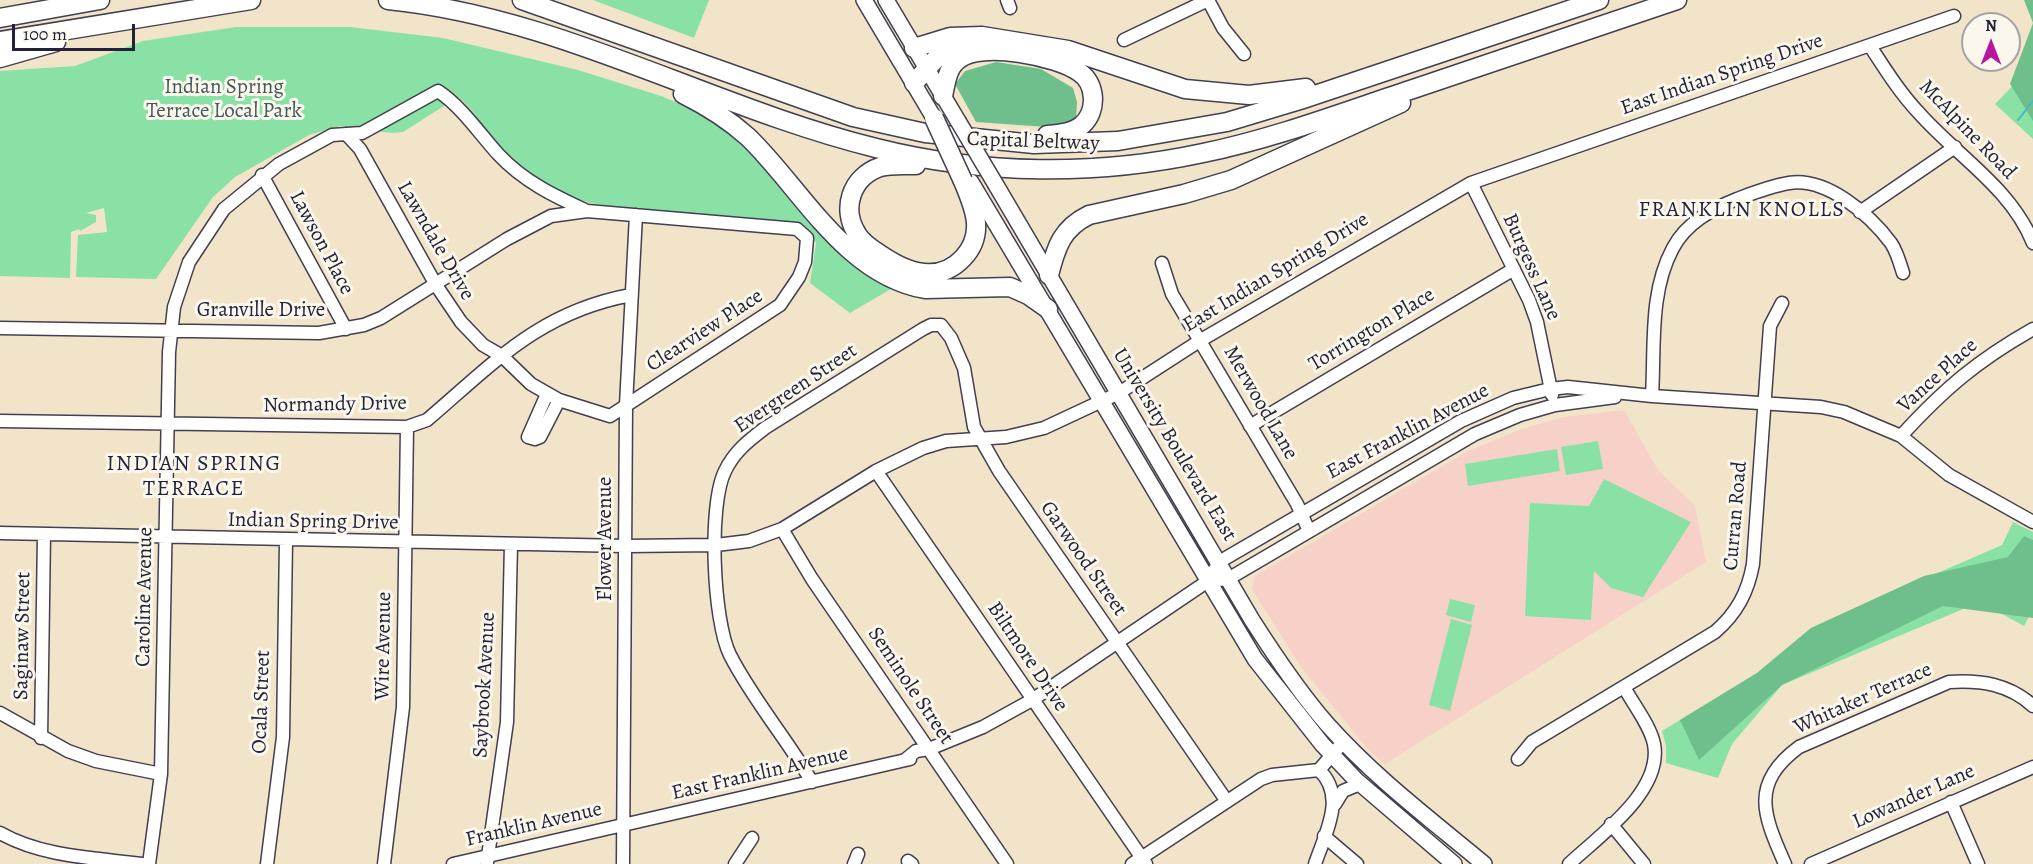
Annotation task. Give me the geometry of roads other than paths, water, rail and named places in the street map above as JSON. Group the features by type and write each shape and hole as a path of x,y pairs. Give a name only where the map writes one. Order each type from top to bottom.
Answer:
{"highway":[{"path":"0,18 100,0"},
{"path":"0,41 250,0"},
{"name":"Capital Beltway","path":"388,0 465,11 520,25 775,118 877,148 935,160 1035,170 1122,166 1205,153 1288,130 1677,0"},
{"name":"Capital Beltway","path":"522,0 836,112 901,129 975,140 1082,144 1155,137 1227,122 1599,0"},
{"path":"0,58 170,12"},
{"path":"914,48 966,35 1013,39 1068,50 1185,89 1227,95 1287,92 1385,72"},
{"path":"914,83 943,51 983,40 1013,39"},
{"path":"573,43 672,88 732,123 843,243 897,281 925,289 1011,287 1028,295 1048,309"},
{"path":"943,96 947,75 953,64 960,57 978,52 1014,53 1050,59 1081,72 1088,81 1093,103 1090,115 1083,125 1071,131 1037,136 975,140"},
{"path":"1049,275 1059,239 1077,220 1104,211 1184,194 1231,180 1473,69"},
{"path":"934,118 967,182 974,206 976,231 970,250 952,267 927,274 903,269 867,245 854,229 849,199 860,180 877,168 898,165 1035,170"}],"main road":[{"path":"864,0 934,118"},
{"name":"University Boulevard East","path":"886,0 1280,663 1344,741 1399,795 1484,864"},
{"name":"University Boulevard East","path":"967,182 1048,309 1255,659 1332,754 1360,784 1454,864"}],"street":[{"path":"1124,40 1208,0 1223,28 1244,54"},
{"name":"East Indian Spring Drive","path":"625,546 716,545 749,542 782,529 876,471 923,448 946,441 1006,437 1044,428 1119,393 1201,340 1472,183 1954,16"},
{"name":"McAlpine Road","path":"1870,46 1919,113 2002,194 2033,243"},
{"name":"Caroline Avenue","path":"149,864 161,774 167,424 171,330 178,292 202,240 224,209 262,175 332,135 362,133 438,91 449,98 500,156 531,183 587,211"},
{"name":"Lawndale Drive","path":"346,134 360,149 435,285 461,322 483,345 502,356 531,384 559,400 610,416 626,405"},
{"path":"1860,212 1955,147"},
{"name":"Lawson Place","path":"262,175 346,329"},
{"name":"Burgess Lane","path":"1472,183 1514,268 1537,322 1555,405"},
{"path":"1652,396 1660,277 1673,247 1700,218 1715,208 1790,183 1813,184 1836,193 1860,212 1891,243 1903,273"},
{"name":"Granville Drive","path":"0,328 319,333 346,329 381,318 531,224 551,216 587,211 797,229 807,238 807,247"},
{"name":"Flower Avenue","path":"623,864 626,405 636,214"},
{"name":"Clearview Place","path":"626,405 780,305 799,277 807,247"},
{"name":"Merwood Lane","path":"1162,263 1172,294 1302,514 1309,531"},
{"name":"Torrington Place","path":"1250,426 1514,268"},
{"name":"Normandy Drive","path":"0,421 407,427 426,420 530,333 561,316 599,301 631,295"},
{"name":"Curran Road","path":"1518,759 1532,742 1715,632 1731,618 1741,602 1753,564 1770,326 1782,303"},
{"name":"Evergreen Street","path":"812,782 742,676 723,639 718,617 716,545 716,504 721,481 732,458 742,446 765,428 923,329 931,325 941,325"},
{"name":"Garwood Street","path":"941,325 951,338 964,368 974,427 999,471 1226,800"},
{"name":"Vance Place","path":"1901,436 1934,399 1965,372 2033,329"},
{"name":"East Franklin Avenue","path":"624,826 905,760 916,751 929,749 983,728 1032,700 1208,581 1218,562 1461,421 1513,398 1550,389 1568,387 1844,411 1901,436 1949,475 2033,522"},
{"path":"547,394 528,436 535,439 540,436 559,400"},
{"name":"East Franklin Avenue","path":"1208,581 1228,579 1475,434 1520,415 1555,405 1619,396 1652,396"},
{"name":"Wire Avenue","path":"384,864 403,707 407,427"},
{"name":"Biltmore Drive","path":"876,471 1140,862"},
{"name":"Seminole Street","path":"782,529 812,579 1007,864"},
{"name":"Indian Spring Drive","path":"0,533 286,541 625,546"},
{"name":"Saginaw Street","path":"41,738 44,534"},
{"name":"Ocala Street","path":"267,864 283,738 286,541"},
{"name":"Saybrook Avenue","path":"487,860 507,722 511,544"},
{"name":"Whitaker Terrace","path":"1785,864 1767,821 1764,803 1770,779 1783,759 1798,747 1949,682 1972,680 2002,686 2033,706"},
{"path":"1569,864 1645,790 1653,774 1655,760 1651,738 1624,687"},
{"path":"0,713 41,738 96,761 161,774"},
{"path":"1140,862 1226,800 1272,775 1319,770 1344,741"},
{"name":"Lowander Lane","path":"1811,864 2033,767"},
{"path":"1319,770 1332,788 1335,804"},
{"path":"1315,864 1335,804 1343,791 1360,784"},
{"path":"1952,802 1978,864"},
{"path":"1611,824 1644,864"},
{"name":"Franklin Avenue","path":"453,864 487,860 624,826"},
{"path":"0,833 19,844 75,856 142,864"},
{"path":"1324,836 1357,864"},
{"path":"735,864 752,838"}],"waterway":[{"path":"2018,120 2033,101"}],"district":[{"name":"FRANKLIN KNOLLS","path":"1742,211"},
{"name":"INDIAN SPRING TERRACE","path":"194,478"}],"park label":[{"name":"Indian Spring Terrace Local Park","path":"224,100"}]}
